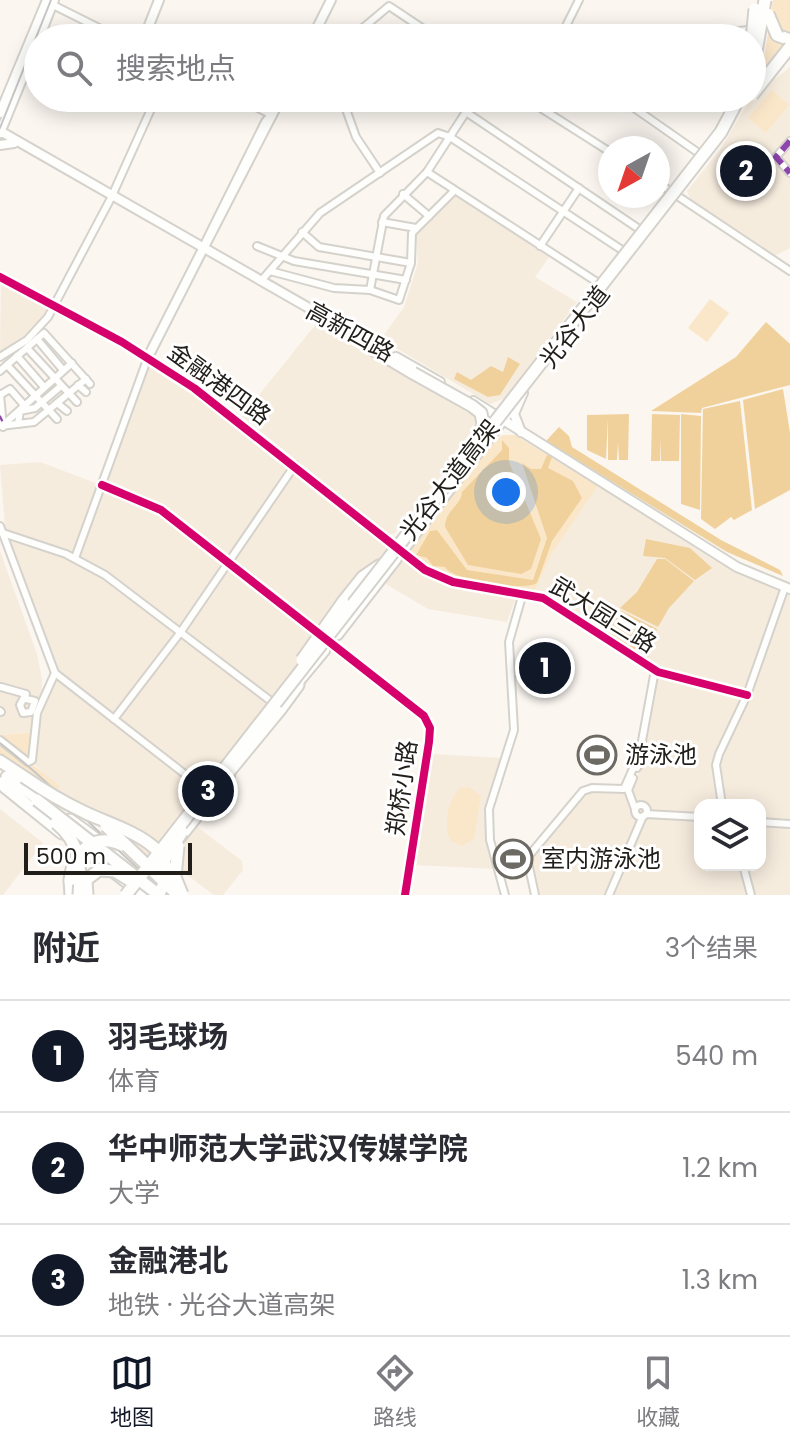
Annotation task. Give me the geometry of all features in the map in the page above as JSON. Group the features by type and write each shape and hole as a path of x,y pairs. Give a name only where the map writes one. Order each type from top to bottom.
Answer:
{"highway":[{"path":"754,24 763,2"},
{"path":"763,2 772,29 780,37 790,40"},
{"path":"759,24 763,2"},
{"path":"761,24 763,2"},
{"path":"766,69 790,47"},
{"path":"766,71 790,53"},
{"name":"光谷大道高架","path":"138,894 168,841 279,704 734,112"},
{"name":"光谷大道高架","path":"138,894 182,831 721,136 735,112"},
{"path":"371,348 481,413 482,429 461,466"},
{"path":"279,704 310,646 363,577 379,566"},
{"path":"220,782 279,704 298,685"},
{"path":"0,761 106,826 179,895"},
{"path":"1,778 97,837 144,877 179,895"},
{"path":"1,778 138,894"},
{"path":"1,778 138,894"},
{"path":"31,806 73,840 83,895"},
{"path":"89,815 138,850 152,851 168,841"},
{"path":"89,815 142,837 160,852 166,877 138,894"},
{"path":"179,895 174,861 191,820"},
{"path":"71,895 72,865 90,844 115,842 138,858"},
{"path":"158,859 162,877 179,895"},
{"path":"83,895 86,880 104,869 115,871 138,894"}],"main road":[{"path":"151,24 160,0"},
{"path":"318,24 330,0"},
{"path":"42,24 48,1"},
{"path":"39,24 48,1"},
{"path":"760,24 763,2"},
{"path":"0,133 24,63"},
{"path":"0,145 17,143 4,114 24,70"},
{"path":"148,357 273,112"},
{"name":"光谷大道","path":"138,894 144,877 234,771 272,718 279,704 277,695 317,644 338,635 397,559 397,540 476,443 523,393 675,194 700,154 732,112"},
{"name":"光谷大道","path":"298,685 325,651 329,629 379,566 398,547 406,547 491,435 513,395 642,231 726,133 736,112"},
{"name":"高新四路","path":"0,133 477,403 499,419"},
{"name":"高新四路","path":"203,249 499,419"},
{"name":"高新四路","path":"371,348 474,411 481,420 482,430 476,443"},
{"path":"523,393 514,414 517,427 524,436"},
{"path":"477,403 498,406 513,395"},
{"path":"499,419 703,550 758,579 788,589"},
{"path":"491,435 502,430 524,436"},
{"name":"光谷大道","path":"158,859 204,789 263,711 279,704"},
{"path":"126,862 138,864 158,859"}],"street":[{"path":"567,24 579,0"},
{"path":"48,1 92,24"},
{"path":"368,24 389,6 415,24"},
{"path":"0,357 27,340 54,305 111,198 150,112"},
{"path":"266,112 272,115"},
{"path":"347,112 356,137 380,173"},
{"path":"370,290 382,222 403,194 427,172 466,112 642,231"},
{"path":"547,112 598,144"},
{"path":"640,112 700,154"},
{"path":"259,280 320,213 438,133 450,137 625,252"},
{"path":"776,157 790,141"},
{"path":"768,154 776,157 790,173"},
{"path":"427,172 600,284"},
{"path":"540,246 579,188"},
{"path":"270,271 334,288 370,290 399,300 411,263 410,237 454,191"},
{"path":"670,191 790,271"},
{"path":"403,194 429,216"},
{"path":"382,222 416,228"},
{"path":"299,234 319,247 411,263"},
{"path":"257,246 294,261 406,280"},
{"path":"259,280 282,254"},
{"name":"金融港四路","path":"0,277 148,357 214,402 398,547"},
{"path":"0,371 44,333 88,381 78,385 38,420 2,427"},
{"path":"37,339 63,370"},
{"path":"27,348 77,402"},
{"path":"17,356 44,387"},
{"path":"75,558 148,357"},
{"path":"2,427 72,363"},
{"path":"7,365 34,396 38,420"},
{"path":"78,385 86,392"},
{"path":"18,424 20,411 38,406 61,386"},
{"path":"2,427 0,395 10,389 24,405"},
{"path":"57,403 67,411"},
{"path":"38,406 57,419"},
{"path":"114,719 180,633 295,465"},
{"path":"102,485 161,510 328,637"},
{"path":"0,526 55,673 204,789"},
{"path":"0,532 75,558 105,575 279,704"},
{"name":"武大园三路","path":"398,547 441,578 543,598 655,670 747,695"},
{"path":"721,799 716,765 719,754 747,695 788,589"},
{"path":"505,895 490,840 489,809 514,730 509,642 523,593"},
{"name":"郑桥小路","path":"328,637 429,722 429,742 405,895"},
{"path":"641,812 628,790 639,765 655,670"},
{"path":"26,699 20,705 23,713 31,712 37,705 55,673"},
{"path":"0,685 26,694 26,699"},
{"path":"0,740 31,761 37,705 35,701 26,699"},
{"path":"535,895 527,858 583,791 592,788 624,789 635,764 639,765"},
{"path":"641,812 694,816"},
{"path":"609,895 641,812"},
{"path":"766,822 790,824"},
{"path":"745,871 751,895"}],"shaded area":[{"path":"773,0 790,0 790,56 766,74 766,46"},
{"path":"790,67 790,248 773,257 691,201 687,191 719,151 743,112 766,112 766,86"},
{"path":"772,90 789,105 766,133 748,118 753,112 766,112 766,97"},
{"path":"454,195 549,257 535,277 577,302 506,398 490,404 381,339 404,307 418,263 416,236"},
{"path":"1,280 46,305 45,312 31,330 0,352"},
{"path":"710,299 729,313 707,342 688,328"},
{"path":"766,322 790,344 790,385 702,408 701,413 651,411 736,357"},
{"path":"316,324 479,419 481,426 394,534 386,534 242,416"},
{"path":"148,357 264,444 388,545 386,552 149,856 144,856 72,804 34,764 38,732 0,735 0,551 37,654 42,679 41,711 53,657 5,527 0,465 40,462 101,485"},
{"path":"508,357 520,364 500,395 488,397 454,379 457,372 471,380 491,366 503,372"},
{"path":"783,389 790,433 790,490 755,509 743,400"},
{"path":"740,401 752,510 734,520 731,517 715,529 701,519 703,409"},
{"path":"629,414 628,460 619,460 618,443 617,460 608,460 608,419 606,459 587,450 587,415"},
{"path":"652,414 680,415 679,461 661,461 661,439 660,461 651,461"},
{"path":"681,414 701,416 700,510 681,504"},
{"path":"559,427 569,436 572,447 721,540 780,570 783,576 727,552 546,441"},
{"path":"503,435 515,435 598,486 551,555 535,590 440,574 408,549 492,442"},
{"path":"502,440 509,448 509,462 541,539 531,569 521,574 468,565 445,527 462,492 502,450"},
{"path":"547,455 552,457 548,468 573,481 582,498 552,541 537,583 517,586 473,580 450,572 445,567 433,566 427,558 416,555 430,531 437,530 467,570 533,580 547,538 522,463 531,469 541,469"},
{"path":"598,486 711,558 790,594 790,819 784,820 790,831 790,895 536,895 527,860 583,791 633,788 643,762 644,736 661,669 615,644 535,592 519,589 507,622 428,609 384,583 409,553 429,568 535,590 551,555"},
{"path":"646,539 690,548 712,568 695,580 665,558 643,556"},
{"path":"657,559 665,559 694,581 669,608 658,627 620,608 637,592"},
{"path":"620,610 657,629 647,661 610,639 610,620"},
{"path":"38,732 33,765 60,786 48,801 0,758 0,735"},
{"path":"432,754 503,758 486,809 486,827 496,869 414,865"},
{"path":"469,787 481,796 474,839 462,846 451,841 448,835 448,813 452,799 460,788"},
{"path":"0,809 43,843 3,895 0,895"},
{"path":"196,826 242,861 243,870 223,895 214,895 171,863 171,856"}],"tram line":[{"path":"41,24 51,0"},
{"path":"0,128 24,68"},
{"path":"0,743 168,895"}],"marked path":[{"path":"790,141 776,157 790,173"}],"cycle path":[{"path":"0,277 122,342 194,388 425,570 453,582 543,598 658,672 747,695"},
{"path":"102,485 161,510 424,716 430,728 429,742 405,895"}],"place":[{"name":"华中师范大学武汉传媒学院","path":"746,171"},
{"name":"羽毛球场","path":"545,668"},
{"name":"游泳池","path":"597,755"},
{"name":"金融港北","path":"208,791"},
{"name":"室内游泳池","path":"513,859"}]}
